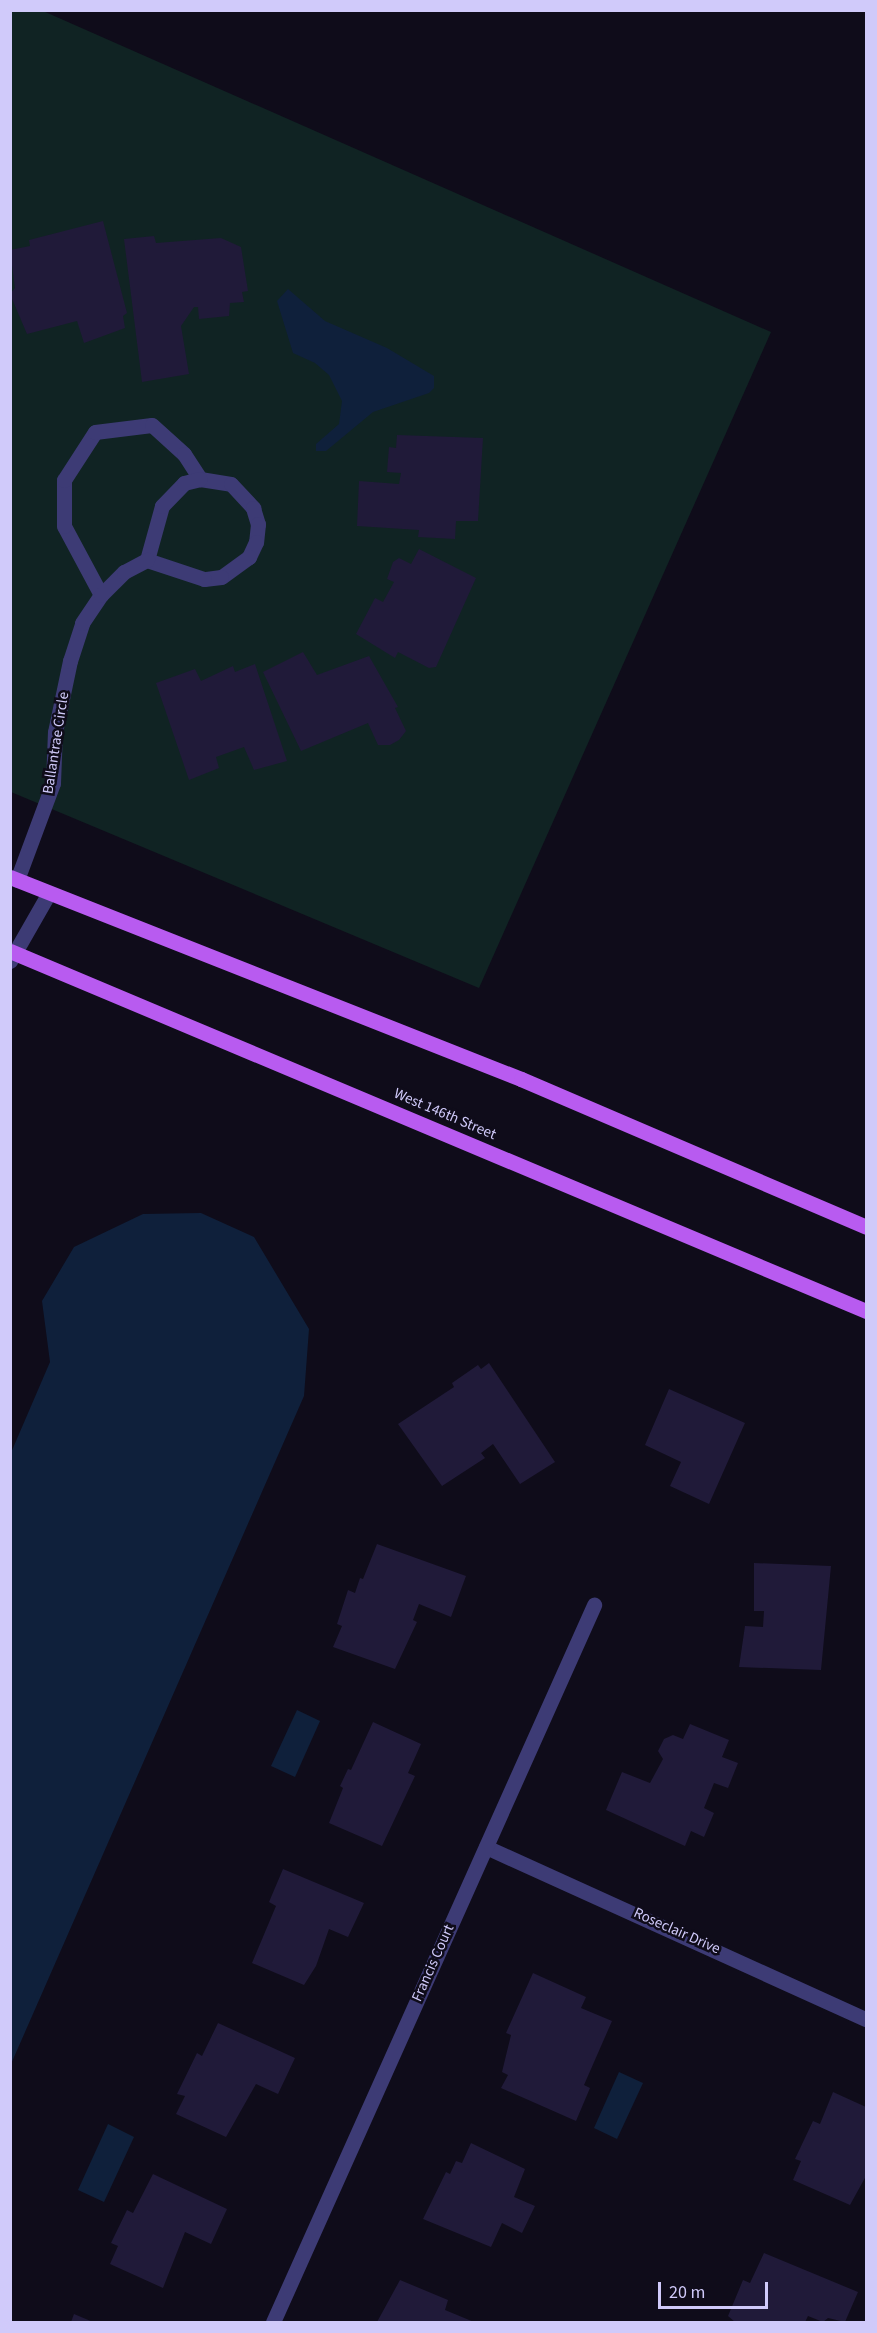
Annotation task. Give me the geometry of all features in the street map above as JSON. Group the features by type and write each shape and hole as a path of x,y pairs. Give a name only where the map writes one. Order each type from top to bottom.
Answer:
{"main road":[{"path":"14,878 521,1078 867,1227"},
{"name":"West 146th Street","path":"12,955 867,1311"}],"street":[{"path":"100,595 64,526 64,480 95,432 153,425 184,454 200,479"},
{"path":"200,479 231,484 253,508 256,542 249,557 236,570 204,579 147,560 162,506 184,483 200,479"},
{"name":"Ballantrae Circle","path":"14,878 53,783 55,732 70,661 82,623 100,595 124,572 147,560"},
{"path":"12,955 49,893"},
{"name":"Francis Court","path":"273,2322 594,1605"},
{"name":"Roseclair Drive","path":"486,1847 867,2019"}],"green space":[{"path":"10,11 43,11 771,332 479,988 11,792"}],"water":[{"path":"288,289 325,321 387,348 434,376 434,388 429,393 373,412 326,451 316,451 316,444 339,424 342,401 329,375 315,363 293,353 277,301"},
{"path":"201,1213 254,1237 309,1329 304,1396 11,2064 10,1455 50,1362 42,1301 74,1247 143,1214"},
{"path":"297,1710 320,1721 295,1777 271,1766"},
{"path":"619,2072 643,2083 617,2139 594,2128"},
{"path":"108,2124 134,2137 104,2202 78,2190"}],"building":[{"path":"103,221 127,313 123,316 125,328 84,343 77,321 27,334 10,294 15,288 10,250 30,246 29,240"},
{"path":"154,236 156,243 221,238 241,247 248,291 242,292 244,302 230,303 229,316 199,319 198,307 194,307 181,326 189,374 142,382 124,239"},
{"path":"397,435 483,438 478,521 456,521 455,539 418,537 419,530 357,526 359,481 399,484 401,473 387,472 389,447 396,448"},
{"path":"419,549 476,578 436,667 429,668 398,652 395,658 356,634 375,598 383,602 394,582 387,579 393,562 399,558 411,564"},
{"path":"303,652 317,675 369,656 398,707 395,708 406,731 399,740 390,745 378,745 368,723 301,751 263,672"},
{"path":"255,664 287,761 254,770 244,747 216,757 219,768 189,780 156,683 195,669 201,681 233,666 235,672"},
{"path":"489,1363 555,1462 520,1484 493,1444 481,1453 485,1458 442,1486 398,1424 454,1387 452,1383 478,1365 481,1369"},
{"path":"669,1389 745,1423 709,1504 670,1486 681,1462 645,1445"},
{"path":"377,1544 466,1576 451,1617 419,1604 413,1620 417,1622 395,1669 333,1647 342,1626 337,1624 348,1590 355,1593"},
{"path":"754,1563 831,1566 821,1670 739,1667 745,1626 763,1627 764,1611 754,1611"},
{"path":"373,1722 421,1744 408,1773 415,1776 382,1846 329,1823 343,1788 340,1786 348,1769 351,1770"},
{"path":"690,1724 729,1740 722,1757 738,1763 728,1788 714,1783 704,1808 714,1813 704,1837 691,1831 685,1846 606,1810 622,1772 650,1783 663,1759 658,1751 664,1739 673,1735 683,1739"},
{"path":"283,1869 364,1903 348,1937 329,1929 316,1966 304,1985 252,1963 276,1906 269,1902"},
{"path":"533,1973 586,1997 581,2008 612,2021 584,2085 590,2088 576,2121 501,2088 508,2075 502,2072 511,2035 506,2033"},
{"path":"218,2023 295,2058 278,2094 256,2084 226,2137 176,2114 185,2096 177,2094 197,2053 202,2056"},
{"path":"833,2092 866,2107 866,2176 850,2205 793,2180 801,2161 795,2159 813,2121 820,2124"},
{"path":"471,2143 525,2169 514,2197 535,2206 522,2233 502,2223 491,2247 423,2219 446,2172 450,2174 456,2161 462,2163"},
{"path":"153,2174 227,2209 211,2244 185,2232 163,2288 110,2264 118,2246 111,2243 127,2210 133,2213"},
{"path":"764,2253 858,2292 845,2322 828,2318 823,2322 808,2316 805,2322 735,2322 728,2316 743,2280 750,2283"},
{"path":"400,2280 448,2300 445,2310 474,2322 377,2322"},
{"path":"74,2314 93,2322 71,2322"}]}
